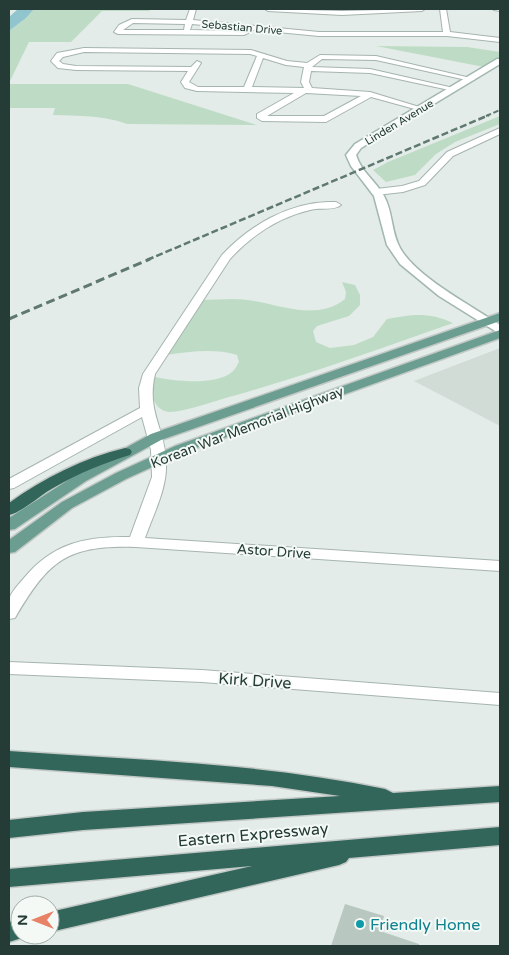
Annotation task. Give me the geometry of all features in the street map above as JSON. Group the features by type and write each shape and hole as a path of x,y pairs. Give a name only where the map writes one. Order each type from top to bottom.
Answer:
{"highway":[{"path":"9,510 72,472 101,458 125,452"},
{"path":"9,759 272,778 332,786 406,801"},
{"name":"Eastern Expressway","path":"9,829 83,821 500,794"},
{"name":"Eastern Expressway","path":"9,878 500,836"},
{"path":"60,920 392,844"}],"main road":[{"name":"Korean War Memorial Highway","path":"9,525 46,499 125,452 156,437 494,320"},
{"name":"Korean War Memorial Highway","path":"9,548 67,505 121,476 192,444 500,334"}],"street":[{"path":"186,33 193,9"},
{"path":"268,9 342,13 422,9"},
{"path":"443,9 446,34"},
{"name":"Sebastian Drive","path":"244,34 118,32 121,26 132,21 190,22 319,34 446,34 499,40"},
{"path":"194,69 76,68 60,66 55,61 60,56 84,50 251,52 286,63 309,67 370,71 454,89"},
{"path":"203,52 185,82 192,88 247,91 308,89 370,94 422,109"},
{"path":"247,91 262,55"},
{"path":"308,89 305,82 309,67 320,57 376,58 471,78"},
{"name":"Linden Avenue","path":"500,61 358,146 351,155 354,164 376,192 383,207 392,242 405,263 434,286 494,320 500,330"},
{"path":"308,89 260,116 262,118 326,118 370,94"},
{"path":"376,192 403,189 422,183 450,154 500,131"},
{"path":"9,614 23,590 37,571 50,558 68,549 90,543 136,542 159,477 160,458 156,437 146,410 144,395 149,374 226,256 236,244 262,226 306,207 336,204"},
{"path":"9,485 146,410"},
{"name":"Astor Drive","path":"136,542 500,566"},
{"name":"Kirk Drive","path":"9,668 202,676 500,699"}],"shaded area":[{"path":"500,348 500,426 414,381"}],"green space":[{"path":"34,9 150,9 149,11 102,11 71,42 29,42 9,83 9,31"},
{"path":"376,46 467,47 500,52 500,58 484,67"},
{"path":"9,84 128,84 257,125 127,124 100,117 53,115 55,108 9,108"},
{"path":"500,116 500,124 455,142 436,154 415,175 386,182 373,170 388,162"},
{"path":"342,282 355,285 360,295 360,305 349,316 317,326 313,331 316,342 330,348 354,345 373,337 387,319 421,315 445,319 453,323 316,371 192,408 170,412 164,411 156,404 152,394 155,377 183,381 205,381 225,376 235,369 239,362 237,355 219,352 202,351 166,355 201,300 241,299 298,310 322,309 334,306 345,299 346,292"}],"water":[{"path":"18,9 34,9 9,31 9,17"}],"building":[{"name":"Friendly Home","path":"345,904 384,916 380,931 419,944 419,946 331,946"}],"railway":[{"path":"486,116 500,110"},
{"path":"147,260 489,115"},
{"path":"9,319 150,259"}],"place":[{"name":"Friendly Home","path":"360,924"}]}
